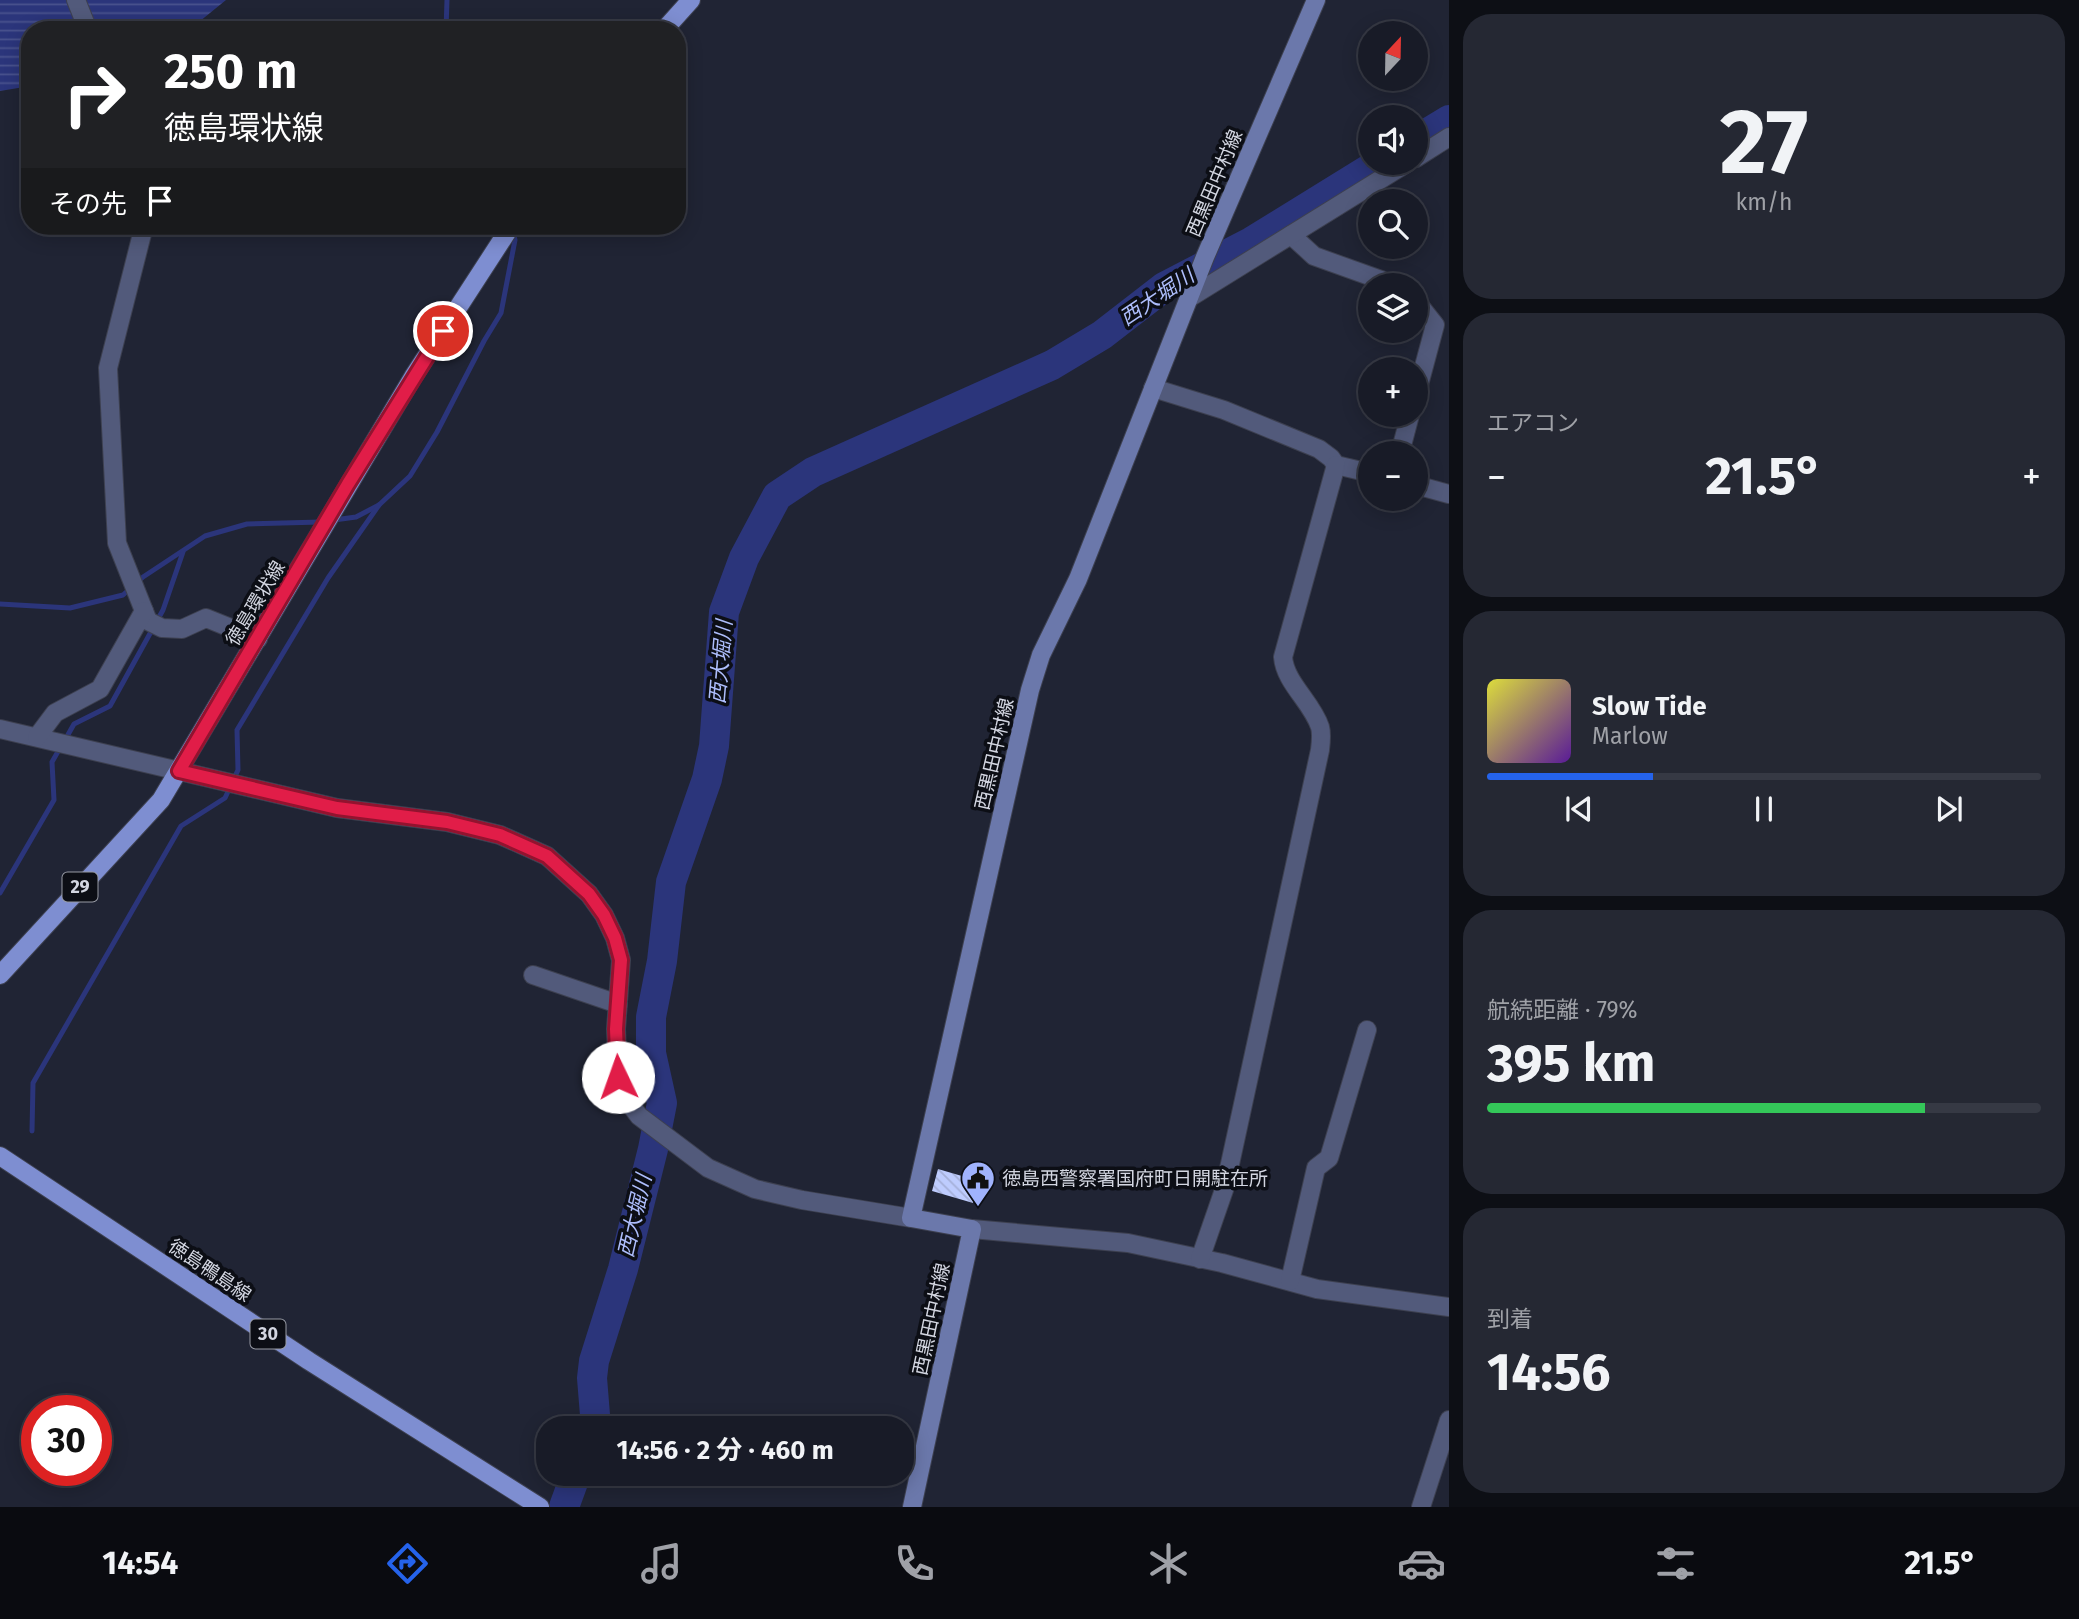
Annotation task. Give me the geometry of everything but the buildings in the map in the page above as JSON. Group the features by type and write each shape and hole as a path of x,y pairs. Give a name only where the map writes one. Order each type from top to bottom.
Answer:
{"main road":[{"path":"672,21 691,0"},
{"name":"西黒田中村線","path":"911,1218 1030,690 1041,655 1077,579 1205,257 1316,0"},
{"name":"徳島環状線","path":"0,975 161,800 413,377 505,235"},
{"name":"徳島鴨島線","path":"0,1156 309,1361 540,1507"},
{"path":"911,1218 972,1229"},
{"name":"西黒田中村線","path":"912,1507 972,1229"}],"street":[{"path":"76,0 84,21"},
{"path":"1428,151 1448,140"},
{"path":"1189,298 1388,175"},
{"path":"142,235 108,368 117,543 149,616 182,629 206,618 258,639"},
{"path":"1291,235 1314,256 1361,273"},
{"path":"1427,357 1436,325 1428,315"},
{"path":"1153,388 1224,410 1319,449 1336,465 1358,470"},
{"path":"1200,1259 1225,1187 1320,750 1321,729 1284,667 1283,657 1336,465"},
{"path":"1428,488 1449,494"},
{"path":"37,737 55,713 100,689 149,616"},
{"path":"0,729 337,808 447,822 487,831 547,856 589,894 604,915 615,938 621,960 616,1029 618,1077 626,1099 639,1116 708,1168 755,1189 802,1200 911,1218"},
{"path":"533,975 618,1004"},
{"path":"1290,1281 1316,1168 1329,1158 1367,1030"},
{"path":"972,1229 1128,1243 1317,1289 1449,1307"},
{"path":"1421,1507 1449,1420"}],"shaded area":[{"path":"0,0 226,0 200,21 21,21 21,88 0,91"}],"waterway":[{"path":"446,21 447,0"},
{"name":"西大堀川","path":"1428,133 1449,120"},
{"name":"西大堀川","path":"595,1416 592,1378 594,1361 623,1269 662,1103 651,1053 651,1017 662,961 671,882 707,779 714,746 724,612 744,558 777,496 813,472 1052,365 1102,335 1164,287 1251,242 1360,175"},
{"path":"334,520 356,517 379,505 410,476 437,432 501,313 514,235"},
{"path":"32,1131 33,1083 181,826 225,798 238,770 237,730 328,578 379,505"},
{"path":"0,604 70,608 123,595 143,577 205,536 247,524 321,522"},
{"path":"65,740 74,724 110,706 163,610 183,552"},
{"path":"0,893 54,800 52,762 60,748"},
{"name":"西大堀川","path":"564,1507 572,1486"}],"place":[{"name":"徳島西警察署国府町日開駐在所","path":"978,1208"}],"route":[{"path":"443,331 348,484 179,771 337,808 447,822 500,835 547,856 589,894 604,915 615,938 621,960 616,1029 618,1077"}]}
